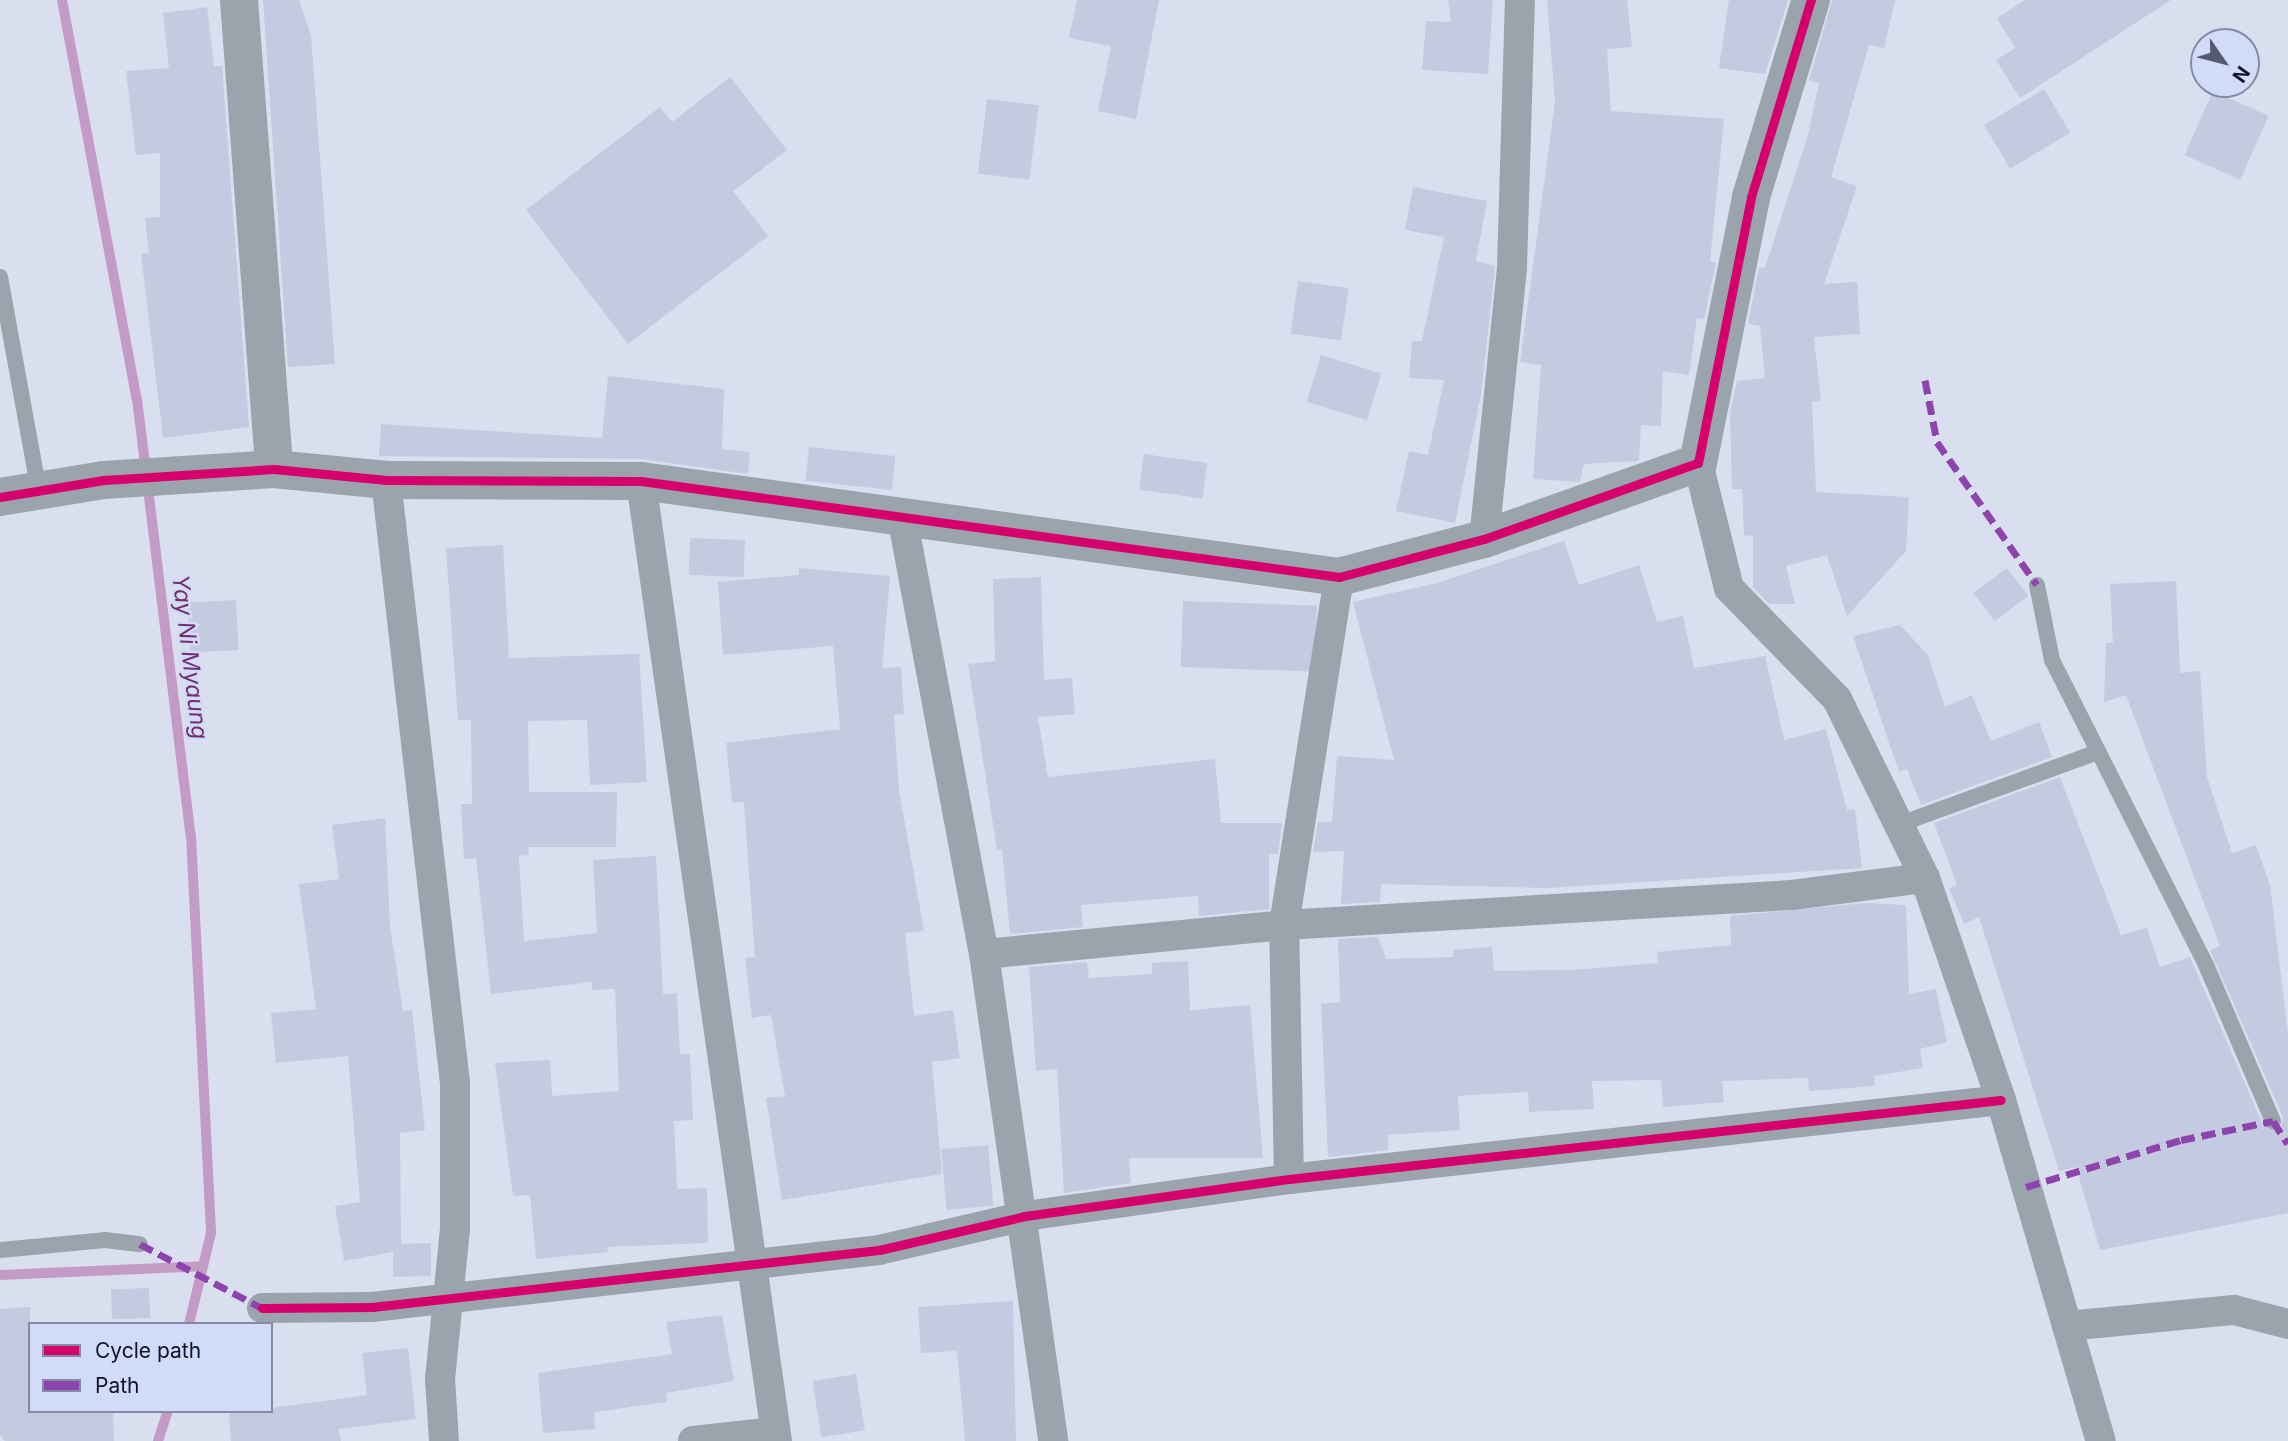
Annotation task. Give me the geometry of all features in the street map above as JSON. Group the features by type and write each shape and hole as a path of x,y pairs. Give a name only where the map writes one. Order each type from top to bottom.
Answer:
{"street":[{"path":"239,0 274,468"},
{"path":"1484,539 1512,267 1520,0"},
{"path":"1811,0 1751,197 1698,463 1729,588 1837,699 1925,878 2001,1100 2101,1441"},
{"path":"0,497 104,480 196,477 274,468 386,480 641,481 1339,577 1484,539 1698,463"},
{"path":"386,480 454,1083 455,1229 444,1299 439,1378 444,1441"},
{"path":"641,481 776,1436 693,1441"},
{"path":"902,516 984,954 1025,1216 1054,1441"},
{"path":"1289,1179 1284,925 1339,577"},
{"path":"984,954 1284,925 1792,895 1925,878"},
{"path":"262,1308 444,1299 879,1250 1025,1216 1289,1179 2001,1100"},
{"path":"2067,1326 2234,1310 2288,1324"}],"lane":[{"path":"0,277 39,491"},
{"path":"2037,585 2052,660 2206,965 2273,1121"},
{"path":"1900,824 2098,752"},
{"path":"0,1250 105,1240 140,1244"}],"building":[{"path":"263,0 299,0 311,35 335,364 288,367"},
{"path":"1077,0 1159,0 1136,119 1098,111 1111,46 1069,38"},
{"path":"1448,0 1493,0 1488,74 1422,70 1426,21 1451,22"},
{"path":"1547,0 1627,0 1632,47 1607,49 1611,111 1724,119 1710,262 1716,262 1704,319 1697,318 1689,375 1663,371 1661,426 1641,425 1639,461 1584,464 1580,482 1533,479 1541,365 1520,362 1555,102"},
{"path":"1729,0 1788,0 1765,74 1719,68"},
{"path":"1832,0 1895,0 1884,48 1869,45 1831,177 1857,186 1824,284 1857,282 1860,334 1814,337 1821,401 1812,402 1816,492 1909,497 1906,551 1847,616 1827,555 1786,566 1795,604 1769,604 1753,587 1753,535 1744,536 1742,489 1732,489 1730,412 1737,381 1765,378 1760,326 1748,324 1759,267 1765,268 1808,135 1819,82 1809,81"},
{"path":"2025,0 2171,0 2020,98 1996,60 2015,48 1997,18"},
{"path":"207,7 214,66 222,66 249,427 163,438 141,254 149,253 145,218 160,217 160,153 136,155 126,71 169,68 163,13"},
{"path":"730,77 787,150 733,191 768,236 628,344 526,210 660,107 672,122"},
{"path":"2044,89 2070,133 2010,169 1984,125"},
{"path":"2210,98 2229,98 2269,116 2240,180 2185,155"},
{"path":"987,99 1039,105 1029,180 978,173"},
{"path":"1413,187 1487,201 1476,261 1495,266 1481,395 1455,523 1396,511 1409,451 1428,455 1444,380 1409,378 1412,341 1422,341 1444,237 1405,230"},
{"path":"1298,281 1349,288 1341,341 1291,333"},
{"path":"1321,355 1381,373 1367,420 1307,402"},
{"path":"608,376 724,389 722,449 750,452 748,474 641,459 379,456 381,424 602,438"},
{"path":"809,447 896,456 892,490 805,481"},
{"path":"1144,454 1207,463 1202,499 1139,490"},
{"path":"690,538 745,540 744,577 689,575"},
{"path":"1564,541 1579,585 1639,565 1657,622 1683,616 1694,668 1765,656 1784,740 1826,729 1847,810 1855,809 1862,868 1549,888 1381,884 1380,902 1341,904 1344,851 1313,852 1318,822 1332,822 1337,756 1394,760 1353,602 1437,583"},
{"path":"503,545 509,658 639,654 647,782 590,785 587,720 528,721 529,792 617,792 616,847 528,847 529,855 519,856 524,941 597,933 593,860 656,856 663,994 677,993 680,1054 690,1054 693,1120 674,1121 677,1189 707,1188 708,1243 607,1247 608,1252 536,1259 530,1195 513,1196 495,1063 550,1060 552,1096 619,1091 615,989 592,990 592,982 491,994 476,858 464,859 461,804 472,804 471,720 458,720 446,548"},
{"path":"799,568 890,576 882,668 901,667 904,714 894,715 899,790 924,931 905,933 914,1016 953,1010 960,1058 932,1062 942,1174 782,1200 766,1098 785,1096 771,1015 752,1018 745,958 755,957 744,802 732,803 726,743 840,729 833,646 723,655 718,582 799,575"},
{"path":"2007,568 2028,596 1995,621 1973,593"},
{"path":"1041,577 1044,680 1072,678 1075,714 1038,717 1048,777 1215,759 1221,823 1282,823 1278,854 1269,854 1269,909 1199,916 1198,896 1081,905 1083,927 1010,934 1002,849 997,850 968,664 995,661 993,579"},
{"path":"2176,581 2180,673 2200,671 2207,777 2232,853 2256,845 2270,885 2288,1034 2288,1213 2100,1250 2076,1167 2059,1171 1979,917 1964,924 1949,888 1957,885 1934,823 2060,777 2121,935 2147,928 2160,967 2190,957 2263,1125 2281,1128 2283,1117 2210,950 2220,946 2126,695 2104,702 2106,643 2113,643 2110,584"},
{"path":"236,600 239,650 190,652 187,603"},
{"path":"1183,601 1317,606 1315,672 1181,667"},
{"path":"1900,625 1928,655 1945,707 1972,695 1991,741 2039,722 2052,757 1921,805 1907,769 1899,772 1853,636"},
{"path":"385,818 390,926 403,1011 412,1010 425,1130 400,1133 401,1244 431,1243 431,1276 393,1277 393,1252 344,1261 335,1206 360,1202 348,1056 276,1063 271,1013 316,1009 299,884 339,879 332,825"},
{"path":"1866,903 1906,905 1909,994 1936,989 1947,1042 1920,1049 1923,1068 1874,1076 1875,1086 1809,1091 1808,1078 1722,1081 1724,1102 1663,1107 1661,1080 1592,1081 1594,1109 1529,1112 1528,1092 1458,1096 1460,1130 1388,1135 1388,1150 1328,1157 1321,1004 1340,1002 1338,939 1378,937 1386,959 1453,957 1453,950 1492,947 1494,971 1573,970 1658,963 1657,952 1731,945 1730,916"},
{"path":"1188,961 1190,1010 1250,1005 1263,1158 1129,1158 1131,1183 1064,1193 1057,1069 1036,1071 1029,967 1087,962 1089,978 1152,974 1152,963"},
{"path":"988,1145 993,1206 946,1210 941,1149"},
{"path":"149,1288 150,1318 112,1319 111,1289"},
{"path":"1013,1301 1016,1441 965,1441 957,1351 921,1353 918,1307"},
{"path":"30,1307 28,1413 113,1413 114,1441 5,1441 0,1435 0,1309"},
{"path":"722,1315 734,1381 666,1393 667,1402 594,1412 595,1429 543,1433 538,1373 672,1354 666,1322"},
{"path":"408,1348 416,1419 338,1429 341,1441 231,1441 229,1414 273,1413 273,1408 367,1395 362,1353"},
{"path":"856,1374 865,1430 821,1437 813,1381"}],"waterway":[{"name":"Yay Ni Myaung","path":"62,0 137,399 191,836 211,1233 189,1322"},
{"path":"0,1275 203,1266"},
{"name":"Yay Ni Myaung","path":"158,1441 167,1413"}],"marked path":[{"path":"1925,380 1937,442 2037,585"},
{"path":"2026,1187 2181,1140 2273,1121 2288,1144"},
{"path":"140,1244 262,1308"}],"cycle path":[{"path":"0,497 104,480 274,469 386,480 641,481 1339,577 1484,539 1698,463 1751,197 1811,0"},
{"path":"262,1308 372,1307 879,1250 1025,1216 1289,1179 2001,1100"}]}
